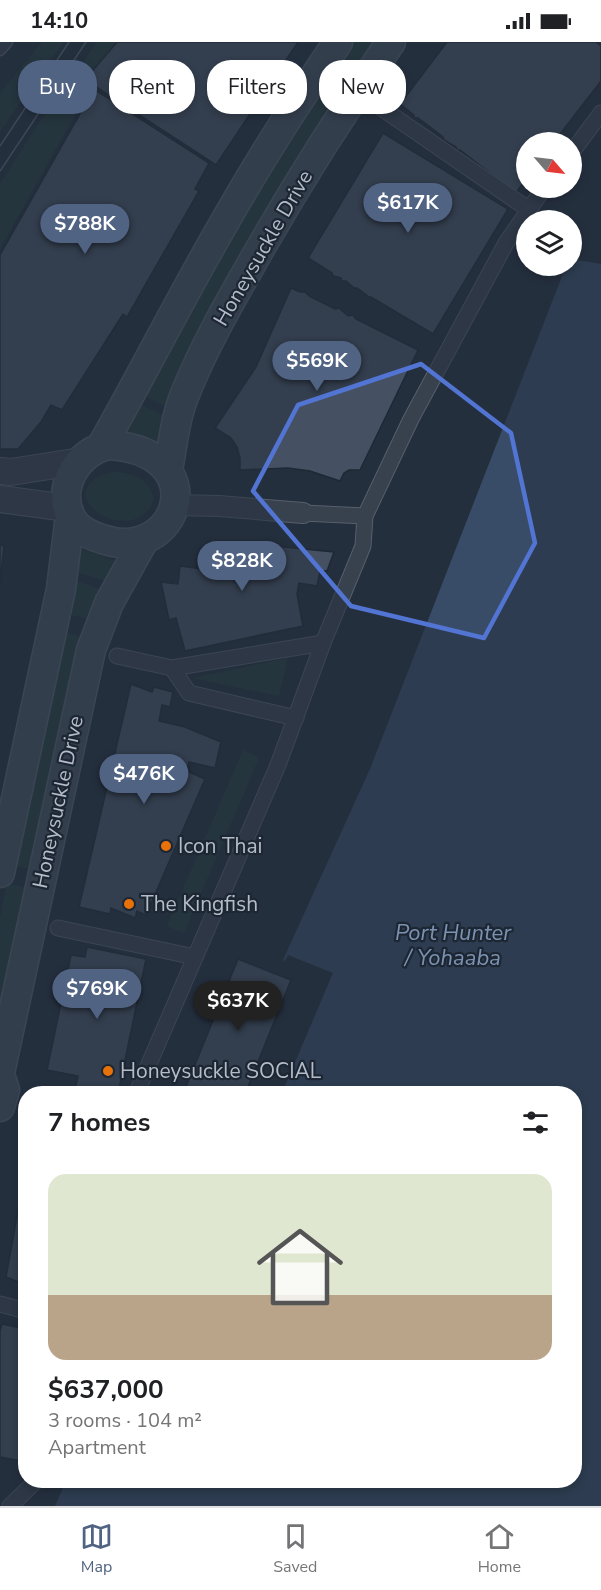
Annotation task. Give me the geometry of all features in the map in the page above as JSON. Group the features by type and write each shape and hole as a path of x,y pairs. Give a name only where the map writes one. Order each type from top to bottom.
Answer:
{"main road":[{"path":"91,454 124,446 158,459 168,470 175,487 175,505 156,533 144,540 124,543 110,542 85,532 76,525 68,512 66,491 69,480 91,454 132,394 225,220 338,42"},
{"name":"Honeysuckle Drive","path":"168,470 177,418 185,394 234,294 336,121 391,42"},
{"name":"Honeysuckle Drive","path":"0,873 61,589 68,512"},
{"name":"Honeysuckle Drive","path":"0,1107 5,1090 0,1074 91,650 109,603 144,540"}],"street":[{"path":"582,138 601,112"},
{"path":"390,114 528,209"},
{"path":"139,1086 278,765 323,644 363,546 364,516 411,419 506,243 536,198"},
{"path":"0,471 11,472 91,454"},
{"path":"0,499 68,512"},
{"path":"175,505 364,516"},
{"path":"117,656 172,668 323,644"},
{"path":"172,668 189,693 296,718"},
{"path":"58,928 195,957"},
{"path":"0,1304 18,1309"},
{"path":"10,1506 29,1488"}],"lane":[{"path":"0,50 7,42"}],"highlighted area":[{"path":"421,364 511,433 535,543 484,638 351,606 253,491 298,405"}],"green space":[{"path":"42,42 64,42 50,60 27,60"},
{"path":"97,42 124,42 97,76 97,60 84,60"},
{"path":"351,42 384,42 373,60 339,60"},
{"path":"18,71 18,106 0,132 0,93"},
{"path":"319,92 319,114 342,114 168,408 144,395 229,232 305,114 307,114"},
{"path":"45,114 76,114 0,249 0,184"},
{"path":"139,403 166,417 163,447 124,432"},
{"path":"113,472 133,475 148,486 154,499 144,514 129,521 113,519 99,513 89,503 86,492 93,481"},
{"path":"74,546 119,562 109,582 74,571"},
{"path":"73,580 106,591 94,620 65,614"},
{"path":"61,632 87,637 37,870 11,865"},
{"path":"288,658 279,696 192,678"},
{"path":"243,750 259,758 184,933 167,926"},
{"path":"7,883 33,889 0,1020 0,918"}],"water":[{"name":"Port Hunter / Yohaaba","path":"582,261 601,264 601,1506 55,1506 63,1488 582,1488 582,1086 252,1086 300,968 283,960 370,769 562,276 582,276"}],"pier":[{"path":"288,955 333,973 285,1086 249,1086 296,969 284,964"}],"building":[{"path":"117,42 298,42 286,60 207,60 207,114 250,114 216,165 138,114 195,114 195,60 109,60 109,95 97,88 97,65"},
{"path":"447,42 596,42 601,46 601,81 562,132 516,132 516,193 418,118 414,118 414,115 406,109 406,96"},
{"path":"97,91 109,99 109,114 133,114 209,163 195,189 199,191 127,317 123,314 62,410 51,405 41,422 18,449 0,449 0,255 80,114 97,114"},
{"path":"383,133 508,209 433,334 354,288 346,281 342,281 341,278 333,276 332,273 308,258"},
{"path":"291,288 305,292 335,309 339,308 348,316 353,315 356,319 418,350 360,470 349,470 344,473 340,481 310,471 288,468 240,470 237,447 231,438 215,428 256,367"},
{"path":"225,541 334,552 327,571 320,571 317,586 299,583 297,594 303,626 185,651 176,618 169,620 161,582 178,584 180,566 202,569 206,548"},
{"path":"0,545 4,546 0,585"},
{"path":"131,684 152,692 154,687 173,692 170,707 162,705 159,721 185,727 221,742 215,768 189,762 187,771 205,779 146,915 137,911 135,918 111,908 110,914 79,907"},
{"path":"87,947 146,959 120,1086 76,1086 78,1076 47,1070 71,955 85,957"},
{"path":"238,959 291,980 248,1086 186,1086"},
{"path":"18,1211 18,1282 6,1277"},
{"path":"2,1324 18,1327 18,1460 0,1457 0,1331"}],"tram line":[{"path":"0,146 69,42"},
{"path":"0,171 86,42"}],"place":[{"name":"Icon Thai","path":"166,846"},
{"name":"The Kingfish","path":"129,904"},
{"name":"Honeysuckle SOCIAL","path":"108,1071"}]}
